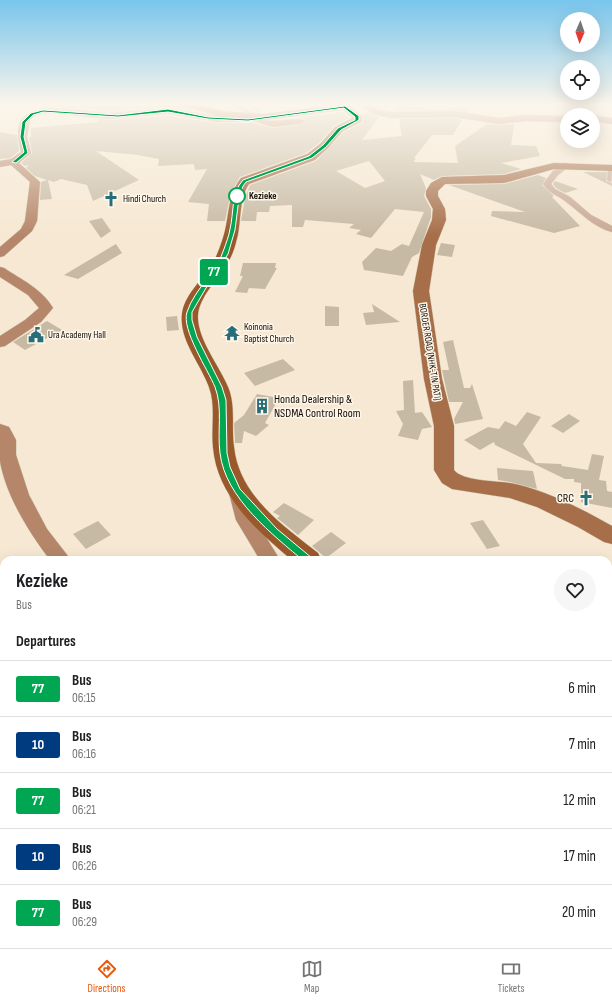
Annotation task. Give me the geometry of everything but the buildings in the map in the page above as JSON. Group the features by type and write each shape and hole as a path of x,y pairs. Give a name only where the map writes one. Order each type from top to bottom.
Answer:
{"highway":[{"path":"303,556 274,531 237,490 226,467 222,400 218,387 194,337 189,320 190,312 203,288 226,254 233,230 237,198 241,185 245,181 302,161 317,153 322,147"}],"main road":[{"path":"0,164 14,162 26,153 25,147"},
{"path":"0,253 26,231 31,221 35,182 18,168 14,162"},
{"name":"BORDER ROAD (NHK-TIN PATI)","path":"612,174 567,166 538,169 504,179 453,180 442,182 435,186 432,191 432,196 439,209 439,220 429,245 421,291 433,379 444,426 444,470 449,478 460,484 512,491 545,502 586,520 612,536"},
{"path":"0,271 44,302 46,308 42,315 34,322 6,337 0,343"},
{"path":"0,429 7,440 7,456 20,495 40,533 58,556"},
{"path":"237,490 246,520 268,556"}],"street":[{"path":"567,166 552,176 547,184 549,188 567,198 594,220 612,229"}],"bus line":[{"name":"77","path":"14,162 26,153 26,147"},
{"name":"77","path":"303,556 274,531 237,490 226,467 222,400 218,387 194,337 189,320 193,305 226,254 233,230 237,198 241,185 245,181 311,157 323,147"}],"place":[{"name":"Kezieke","path":"237,196"},
{"name":"Hindi Church","path":"111,199"},
{"name":"Koinonia Baptist Church","path":"232,333"},
{"name":"Ura Academy Hall","path":"36,335"},
{"name":"Honda Dealership & NSDMA Control Room","path":"262,406"},
{"name":"CRC","path":"586,498"}]}
